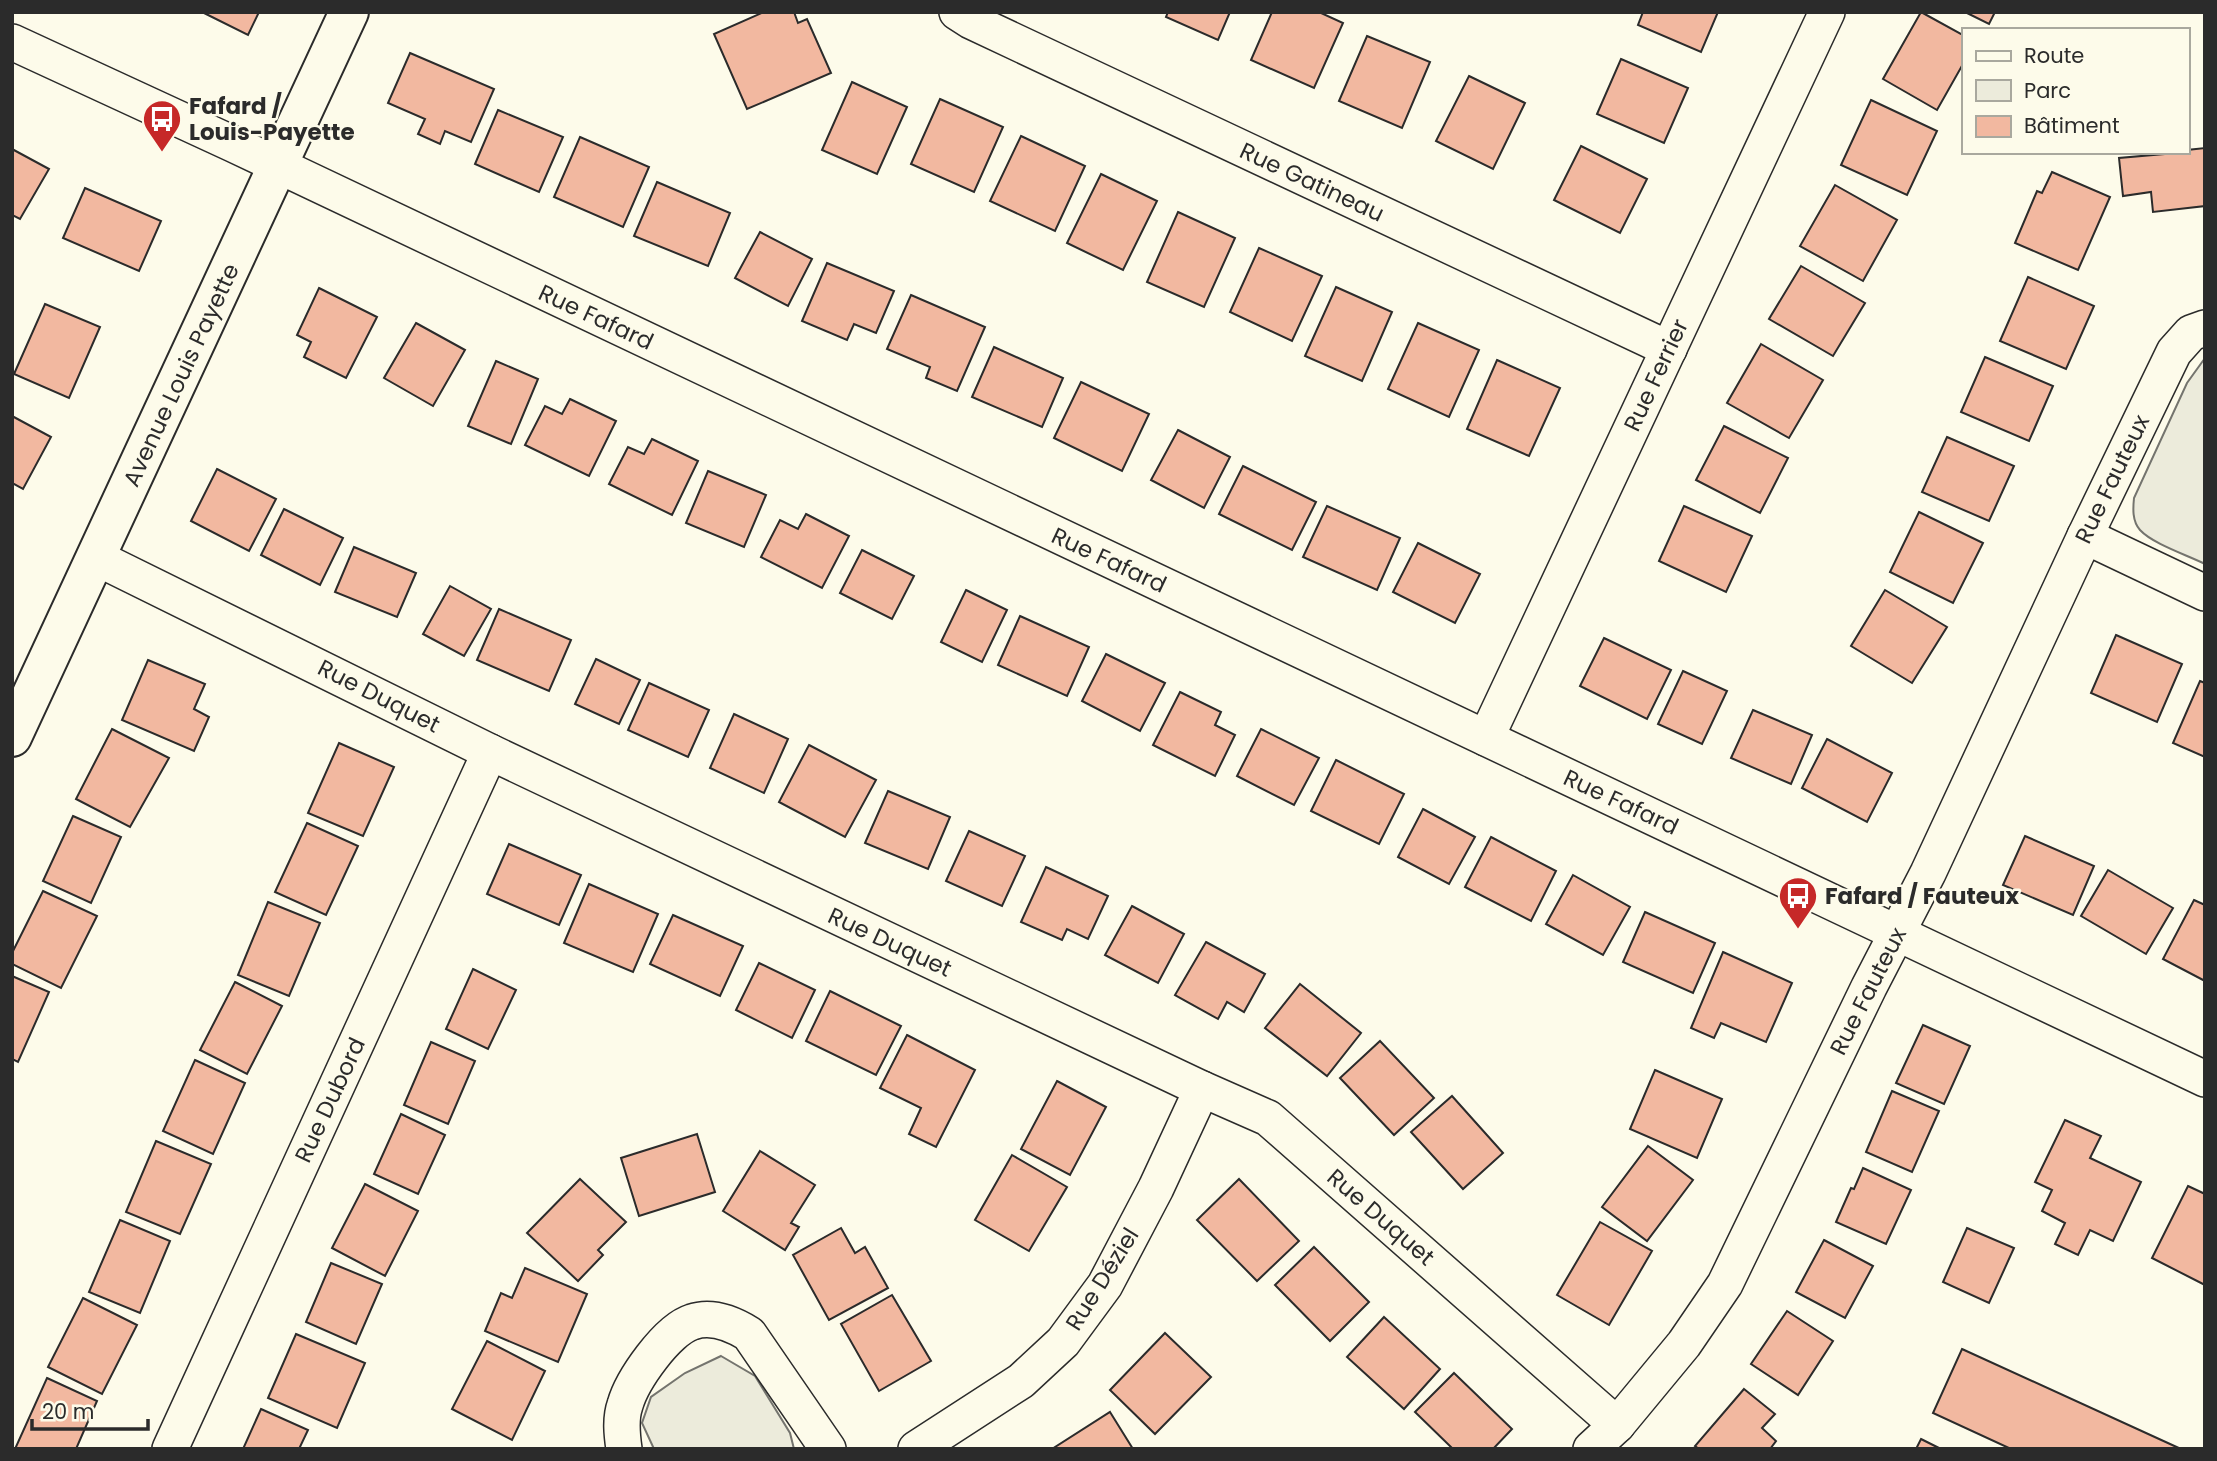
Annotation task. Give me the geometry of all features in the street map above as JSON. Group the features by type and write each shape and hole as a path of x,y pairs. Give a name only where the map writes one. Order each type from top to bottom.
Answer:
{"street":[{"name":"Avenue Louis Payette","path":"12,737 349,12"},
{"name":"Rue Gatineau","path":"957,12 971,21 1669,349"},
{"name":"Rue Ferrier","path":"1486,738 1826,12"},
{"name":"Rue Fafard","path":"12,42 2205,1079"},
{"name":"Rue Fauteux","path":"1591,1449 1617,1425 1685,1344 1726,1284 1868,986 1934,861 2174,352 2191,333 2205,328"},
{"path":"2085,536 2205,593"},
{"name":"Rue Duquet","path":"97,558 490,752 1268,1118 1617,1425"},
{"name":"Rue Dubord","path":"170,1449 490,752"},
{"name":"Rue Déziel","path":"916,1449 1021,1381 1063,1342 1105,1284 1156,1188 1202,1089"},
{"path":"624,1449 621,1434 624,1406 641,1372 679,1328 694,1321 713,1320 733,1324 749,1334 828,1449"}],"green space":[{"path":"2205,358 2205,564 2146,535 2137,526 2133,510 2134,498 2187,383"},
{"path":"721,1356 755,1376 790,1433 794,1449 654,1449 642,1423 651,1397 685,1373"}],"building":[{"path":"202,12 259,12 248,35"},
{"path":"764,12 794,12 798,23 807,19 831,73 747,109 714,34"},
{"path":"1168,12 1230,12 1218,40 1166,17"},
{"path":"1272,12 1319,12 1343,23 1314,88 1251,60"},
{"path":"1643,12 1718,12 1701,52 1638,25"},
{"path":"1921,12 1962,34 1962,66 1937,110 1883,79"},
{"path":"1965,12 1995,12 1989,24"},
{"path":"1367,36 1430,62 1402,128 1339,101"},
{"path":"410,53 494,89 471,142 445,131 440,144 418,134 425,119 388,103"},
{"path":"1621,59 1688,88 1664,143 1597,114"},
{"path":"1469,76 1525,103 1493,169 1436,141"},
{"path":"852,82 907,107 877,174 822,150"},
{"path":"940,99 1003,127 974,192 911,164"},
{"path":"1871,100 1937,131 1907,195 1841,165"},
{"path":"498,110 563,137 539,192 475,164"},
{"path":"1021,136 1085,166 1055,231 990,201"},
{"path":"580,137 649,167 623,227 554,197"},
{"path":"1581,146 1647,179 1620,233 1554,200"},
{"path":"2205,148 2205,206 2153,212 2151,192 2123,196 2119,158 2189,154 2189,150"},
{"path":"12,149 49,169 20,219 12,215"},
{"path":"2052,172 2110,197 2078,270 2015,243 2037,191 2042,193"},
{"path":"1101,174 1157,201 1123,270 1067,243"},
{"path":"657,182 730,213 708,266 634,236"},
{"path":"1835,185 1897,220 1863,281 1800,246"},
{"path":"85,188 161,221 139,271 63,238"},
{"path":"1178,212 1235,238 1204,307 1147,282"},
{"path":"760,232 812,259 788,306 735,278"},
{"path":"1259,248 1322,276 1292,341 1230,312"},
{"path":"827,263 894,291 876,333 854,324 847,340 802,321"},
{"path":"1801,266 1865,303 1833,356 1769,319"},
{"path":"2028,277 2094,306 2066,369 2000,341"},
{"path":"1336,287 1392,312 1362,381 1305,356"},
{"path":"319,288 377,317 346,378 304,357 311,342 297,335"},
{"path":"911,295 985,327 957,391 926,378 930,367 887,349"},
{"path":"45,304 100,327 69,398 14,374"},
{"path":"416,323 465,350 433,406 384,378"},
{"path":"1418,323 1479,350 1449,417 1388,389"},
{"path":"1761,344 1823,380 1789,438 1727,403"},
{"path":"994,347 1063,378 1042,427 972,397"},
{"path":"1985,357 2053,386 2029,441 1961,412"},
{"path":"1497,360 1560,388 1529,456 1467,429"},
{"path":"496,361 538,379 511,444 468,426"},
{"path":"1081,382 1149,414 1122,471 1054,438"},
{"path":"570,399 616,421 589,476 525,445 545,406 562,414"},
{"path":"12,416 51,437 23,489 12,483"},
{"path":"1724,426 1788,458 1760,513 1696,480"},
{"path":"1178,430 1230,457 1204,508 1151,480"},
{"path":"1947,437 2014,466 1989,521 1922,492"},
{"path":"652,439 698,461 672,515 609,484 628,447 644,454"},
{"path":"1243,466 1316,502 1292,550 1219,514"},
{"path":"217,469 276,499 249,551 191,521"},
{"path":"708,471 766,495 744,547 686,523"},
{"path":"1327,506 1400,538 1377,590 1303,557"},
{"path":"1684,506 1752,536 1726,592 1659,561"},
{"path":"284,509 343,538 320,585 261,555"},
{"path":"1919,512 1983,543 1953,603 1890,572"},
{"path":"806,514 849,536 822,588 761,557 780,520 798,529"},
{"path":"1418,543 1480,574 1455,623 1393,592"},
{"path":"354,547 416,573 397,617 335,592"},
{"path":"862,550 914,576 892,619 840,593"},
{"path":"450,586 491,609 464,656 423,634"},
{"path":"966,590 1007,610 982,662 941,642"},
{"path":"1885,590 1947,627 1912,683 1851,646"},
{"path":"499,609 571,640 549,691 477,660"},
{"path":"1020,616 1089,647 1067,696 998,665"},
{"path":"2116,635 2182,664 2157,722 2091,693"},
{"path":"1604,638 1671,670 1647,719 1580,686"},
{"path":"1106,654 1165,683 1140,731 1082,701"},
{"path":"596,659 640,680 619,724 575,704"},
{"path":"148,660 205,684 194,709 209,717 194,751 122,720"},
{"path":"1683,671 1727,691 1702,744 1658,724"},
{"path":"2200,681 2205,683 2205,757 2173,743"},
{"path":"649,683 709,710 688,757 628,730"},
{"path":"1180,692 1221,712 1215,725 1235,735 1215,776 1153,745"},
{"path":"1753,710 1812,735 1791,784 1731,758"},
{"path":"734,714 788,739 764,793 710,768"},
{"path":"112,729 169,758 130,827 76,799"},
{"path":"1261,729 1319,758 1294,805 1237,776"},
{"path":"1827,739 1892,773 1867,822 1802,788"},
{"path":"339,743 394,767 363,836 308,813"},
{"path":"809,745 876,780 845,837 779,802"},
{"path":"1336,760 1404,794 1379,844 1311,811"},
{"path":"888,791 950,817 928,869 865,843"},
{"path":"1423,809 1475,837 1449,884 1398,857"},
{"path":"73,816 121,837 91,903 43,881"},
{"path":"307,823 358,846 326,915 275,892"},
{"path":"969,831 1025,856 1002,906 946,881"},
{"path":"2025,836 2094,866 2073,915 2003,885"},
{"path":"1491,837 1556,871 1531,921 1465,887"},
{"path":"509,844 581,875 559,925 487,894"},
{"path":"1046,867 1108,896 1088,939 1067,929 1062,940 1021,922"},
{"path":"2108,870 2173,908 2146,954 2081,916"},
{"path":"1573,875 1630,907 1603,955 1546,924"},
{"path":"589,884 658,914 633,972 564,943"},
{"path":"43,891 97,916 61,988 12,964 12,953"},
{"path":"2194,900 2205,905 2205,981 2163,959"},
{"path":"268,902 320,923 289,996 238,975"},
{"path":"1132,906 1184,934 1158,983 1105,955"},
{"path":"1645,912 1715,943 1693,993 1623,962"},
{"path":"673,915 743,946 720,996 650,964"},
{"path":"1206,942 1265,974 1244,1012 1227,1002 1218,1019 1175,995"},
{"path":"1723,952 1792,983 1766,1042 1721,1023 1714,1038 1691,1028"},
{"path":"759,963 815,990 792,1038 736,1010"},
{"path":"473,969 516,990 488,1049 446,1029"},
{"path":"12,976 49,992 18,1062 12,1059"},
{"path":"235,982 282,1006 247,1074 200,1050"},
{"path":"1300,984 1361,1033 1327,1076 1265,1028"},
{"path":"830,991 901,1026 876,1075 806,1041"},
{"path":"1923,1025 1970,1046 1944,1104 1896,1083"},
{"path":"907,1035 975,1070 936,1147 909,1134 921,1108 880,1088"},
{"path":"1380,1041 1434,1098 1394,1135 1340,1078"},
{"path":"431,1042 475,1061 448,1124 404,1105"},
{"path":"195,1060 245,1083 213,1154 163,1131"},
{"path":"1655,1070 1722,1099 1697,1158 1630,1129"},
{"path":"1057,1081 1106,1107 1070,1175 1021,1149"},
{"path":"1892,1091 1939,1111 1912,1172 1866,1152"},
{"path":"1452,1096 1503,1153 1463,1189 1411,1132"},
{"path":"401,1114 445,1135 418,1194 374,1174"},
{"path":"2065,1120 2101,1136 2090,1158 2141,1182 2113,1241 2090,1230 2078,1255 2055,1244 2065,1223 2042,1211 2052,1190 2035,1182"},
{"path":"697,1134 715,1192 639,1216 621,1158"},
{"path":"156,1141 211,1164 180,1234 126,1212"},
{"path":"1648,1146 1693,1180 1647,1241 1602,1207"},
{"path":"760,1151 815,1185 791,1223 799,1227 785,1250 723,1211"},
{"path":"1012,1155 1067,1187 1029,1251 975,1220"},
{"path":"1863,1168 1911,1190 1886,1244 1836,1222"},
{"path":"580,1179 626,1222 598,1250 603,1255 578,1281 527,1233"},
{"path":"1239,1179 1299,1241 1257,1281 1197,1220"},
{"path":"365,1184 418,1211 385,1276 332,1248"},
{"path":"2188,1186 2205,1194 2205,1285 2152,1258"},
{"path":"120,1220 170,1241 140,1313 89,1292"},
{"path":"1600,1222 1652,1251 1609,1325 1557,1295"},
{"path":"841,1228 855,1253 865,1247 888,1288 829,1320 793,1255"},
{"path":"1967,1228 2014,1248 1989,1303 1943,1282"},
{"path":"1824,1240 1873,1266 1845,1318 1796,1292"},
{"path":"1314,1247 1369,1302 1330,1341 1275,1285"},
{"path":"331,1263 382,1284 356,1344 306,1322"},
{"path":"525,1268 587,1294 558,1362 485,1331 501,1293 512,1298"},
{"path":"892,1295 931,1361 879,1391 841,1324"},
{"path":"83,1298 137,1325 102,1394 48,1367"},
{"path":"1787,1311 1833,1341 1798,1395 1751,1364"},
{"path":"1384,1317 1440,1369 1404,1409 1347,1357"},
{"path":"1165,1333 1211,1377 1155,1434 1110,1390"},
{"path":"296,1334 365,1363 337,1428 268,1398"},
{"path":"487,1341 545,1371 512,1440 452,1409"},
{"path":"1962,1349 2181,1449 2011,1449 1933,1413"},
{"path":"1454,1373 1512,1429 1493,1449 1453,1449 1415,1412"},
{"path":"47,1378 97,1401 76,1449 15,1449"},
{"path":"1744,1389 1775,1414 1762,1428 1776,1441 1770,1449 1699,1449 1695,1446"},
{"path":"261,1409 308,1430 299,1449 243,1449"},
{"path":"1110,1412 1133,1449 1052,1449"},
{"path":"1921,1439 1941,1449 1916,1449"}],"place":[{"name":"Fafard / Louis-Payette","path":"162,153"},
{"name":"Fafard / Fauteux","path":"1798,930"}]}
